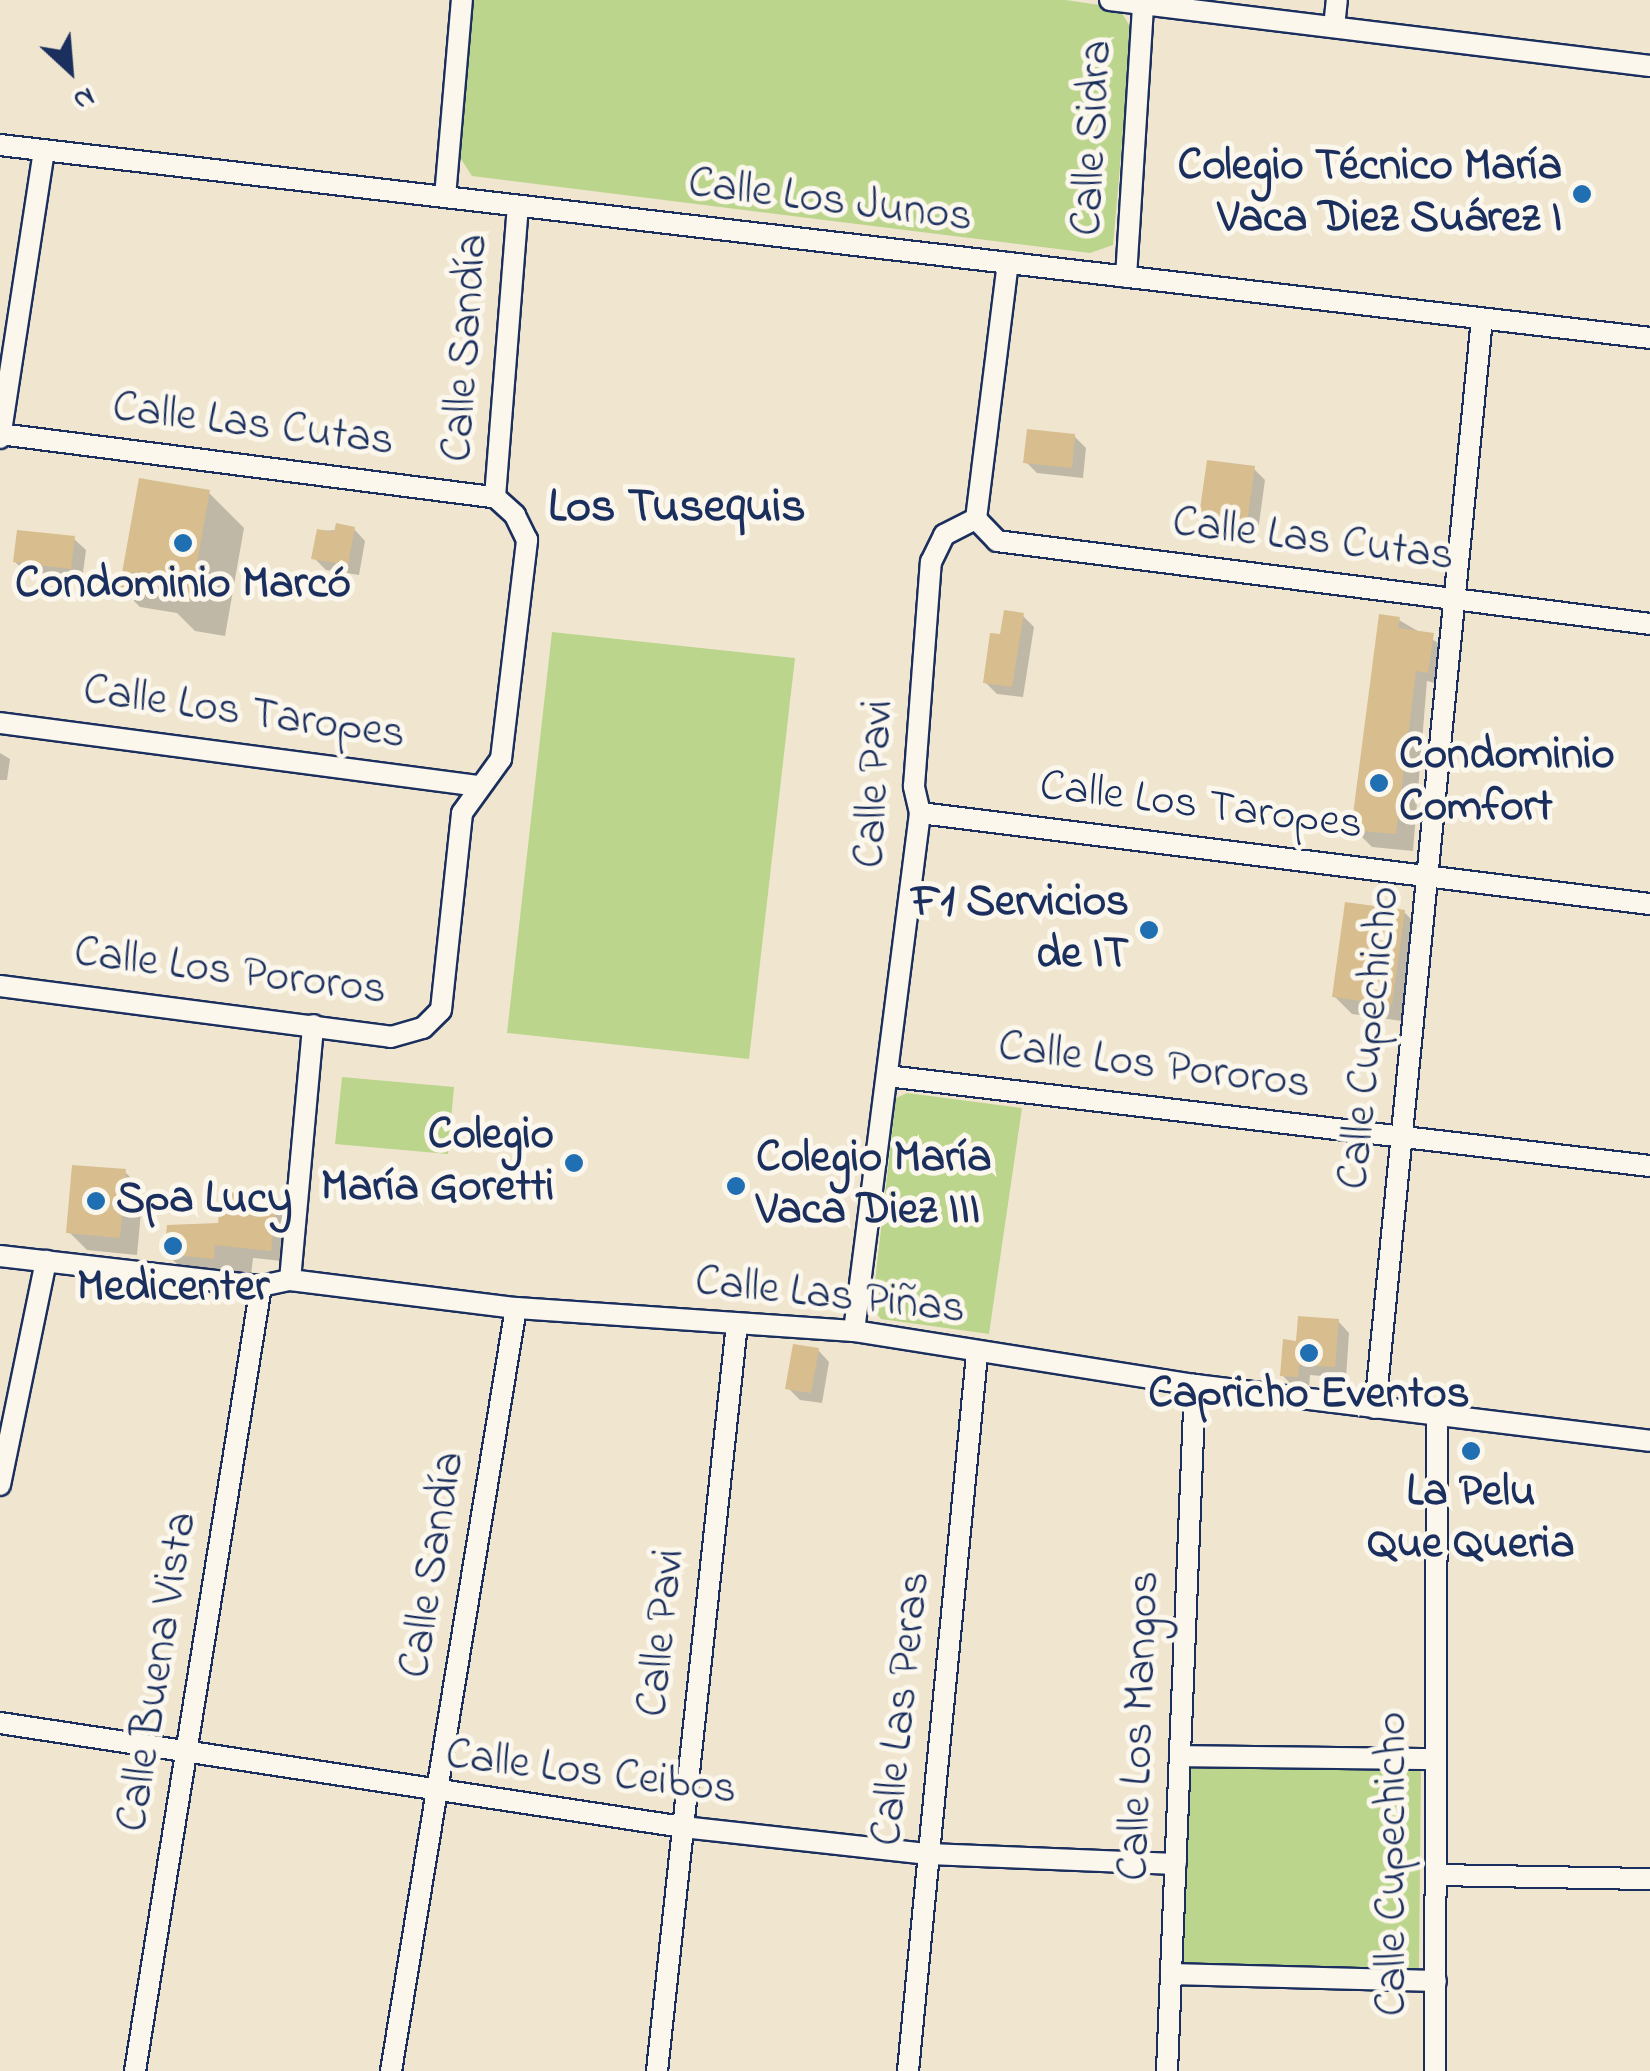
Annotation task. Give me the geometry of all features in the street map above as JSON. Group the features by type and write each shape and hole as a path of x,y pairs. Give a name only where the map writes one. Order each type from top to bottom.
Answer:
{"street":[{"name":"Calle Sandía","path":"445,197 462,0"},
{"path":"1110,0 1650,66"},
{"path":"1334,28 1337,0"},
{"name":"Calle Sidra","path":"1126,277 1143,4"},
{"name":"Calle Los Junos","path":"0,145 1650,338"},
{"path":"0,435 44,150"},
{"name":"Calle Sandía","path":"441,1010 462,812 477,786 501,759 528,540 515,515 496,497 518,206"},
{"path":"976,519 1008,263"},
{"name":"Calle Cupechicho","path":"1375,1408 1482,318"},
{"name":"Calle Las Cutas","path":"0,435 496,497"},
{"name":"Calle Las Cutas","path":"976,519 996,541 1650,624"},
{"name":"Calle Pavi","path":"854,1331 920,813 914,786 932,562 944,535 976,519"},
{"name":"Calle Los Taropes","path":"0,723 477,786"},
{"name":"Calle Los Taropes","path":"920,813 1650,904"},
{"name":"Calle Los Pororos","path":"0,986 392,1037 423,1028 441,1010"},
{"path":"290,1280 313,1025"},
{"name":"Calle Los Pororos","path":"887,1076 1650,1166"},
{"name":"Calle Las Piñas","path":"0,1256 261,1286 290,1280 516,1308 854,1331 977,1354 1195,1385 1650,1440"},
{"path":"0,1485 46,1260"},
{"name":"Calle Buena Vista","path":"135,2071 261,1286"},
{"name":"Calle Sandía","path":"390,2071 516,1308"},
{"name":"Calle Pavi","path":"656,2071 737,1324"},
{"name":"Calle Las Peras","path":"908,2071 977,1354"},
{"name":"Calle Los Mangos","path":"1167,2071 1195,1385"},
{"name":"Calle Cupechicho","path":"1435,2071 1437,1875 1432,1759 1437,1416"},
{"name":"Calle Los Ceibos","path":"0,1723 187,1757 683,1828 929,1854 1176,1864"},
{"path":"1180,1756 1432,1759"},
{"path":"1437,1875 1650,1879"},
{"path":"1172,1974 1436,1980"}],"green space":[{"path":"473,0 1066,0 1119,8 1132,30 1113,245 1090,253 472,176 459,156"},
{"path":"552,632 795,658 749,1059 507,1033"},
{"path":"342,1077 454,1087 448,1154 335,1144"},
{"path":"907,1093 1022,1108 989,1334 881,1319 872,1308 896,1098"},
{"path":"1182,1765 1421,1767 1419,1969 1182,1967"}],"building":[{"path":"1027,429 1075,434 1072,468 1023,463"},
{"path":"1207,460 1255,466 1245,536 1197,530"},
{"path":"139,478 210,490 190,602 119,590"},
{"path":"336,523 355,527 348,565 311,559 317,529 334,532"},
{"path":"17,530 75,536 71,569 13,562"},
{"path":"1004,610 1024,613 1012,687 983,683 990,633 1000,634"},
{"path":"1379,614 1400,617 1398,628 1434,633 1428,673 1416,671 1396,834 1351,830"},
{"path":"1345,902 1405,910 1392,1005 1332,997"},
{"name":"Spa Lucy","path":"72,1165 126,1169 120,1238 66,1233"},
{"path":"221,1191 277,1197 271,1251 215,1245 214,1259 164,1254 167,1225 218,1223"},
{"name":"Capricho Eventos","path":"1298,1316 1339,1319 1335,1367 1299,1365 1298,1377 1280,1376 1283,1339 1296,1341"},
{"path":"793,1344 819,1348 811,1393 785,1389"}],"place":[{"name":"Colegio Técnico María Vaca Diez Suárez I","path":"1582,194"},
{"name":"Condominio Marcó","path":"183,543"},
{"name":"Condominio Comfort","path":"1379,783"},
{"name":"F1 Servicios de IT","path":"1149,930"},
{"name":"Colegio María Goretti","path":"574,1163"},
{"name":"Colegio María Vaca Diez III","path":"736,1186"},
{"name":"Spa Lucy","path":"96,1201"},
{"name":"Medicenter","path":"173,1246"},
{"name":"Capricho Eventos","path":"1309,1353"},
{"name":"La Pelu Que Queria","path":"1471,1451"}],"district":[{"name":"Los Tusequis","path":"677,509"}]}
